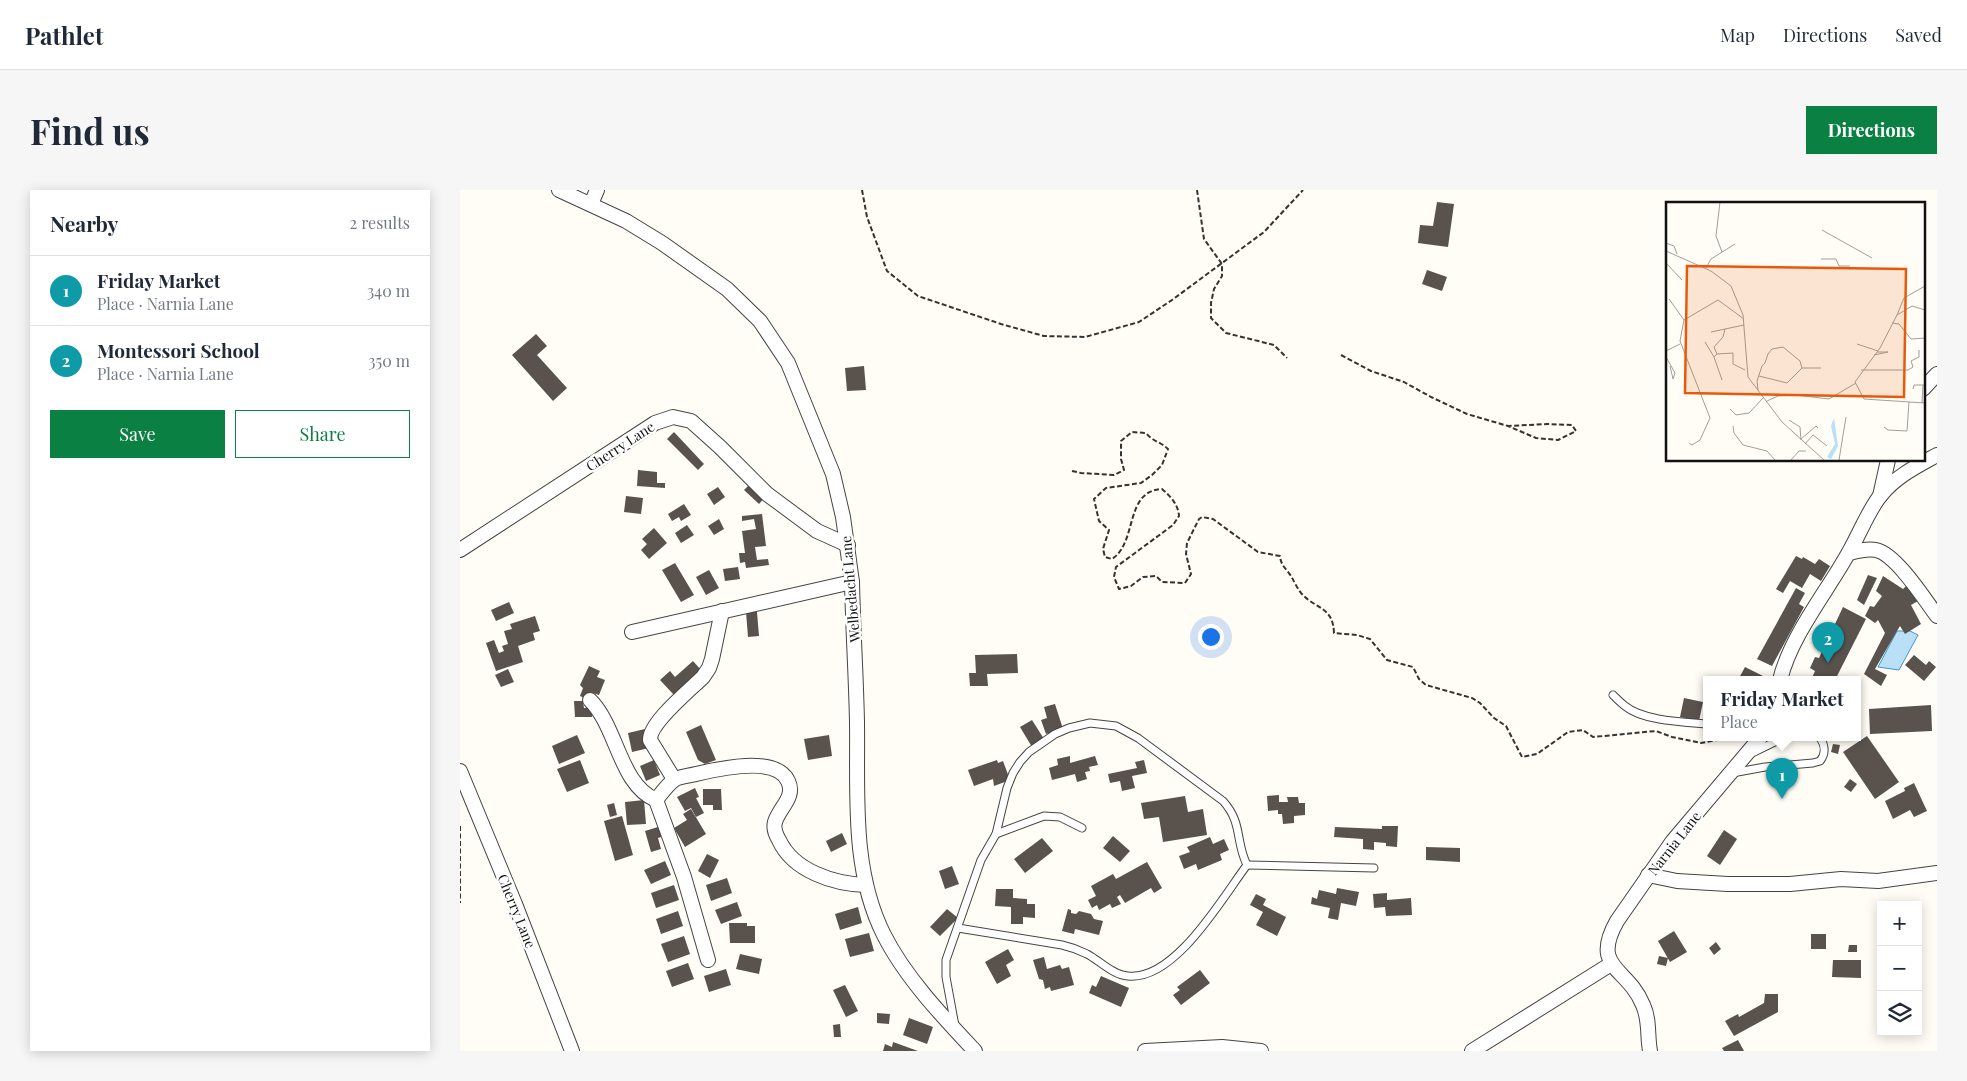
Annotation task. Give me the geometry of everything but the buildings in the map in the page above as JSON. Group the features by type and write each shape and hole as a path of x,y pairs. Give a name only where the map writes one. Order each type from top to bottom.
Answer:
{"street":[{"name":"Welbedacht Lane","path":"559,190 591,204 646,233 727,289 760,321 788,363 833,474 848,545 852,582 859,837 866,885 883,934 899,961 956,1030 976,1051"},
{"path":"591,204 597,190"},
{"path":"1924,388 1937,374"},
{"name":"Cherry Lane","path":"460,550 656,422 673,417 691,421 767,494 817,531 848,545"},
{"path":"1880,496 1899,478 1937,455"},
{"path":"1782,676 1791,652 1815,606 1849,553 1880,496 1888,461"},
{"path":"1849,553 1873,549 1884,553 1913,584 1937,616"},
{"path":"632,632 852,582"},
{"path":"674,780 650,740 650,733 657,722 703,677 709,668 722,611"},
{"path":"590,700 608,724 629,774 642,792 656,800 684,877 708,960"},
{"name":"Narnia Lane","path":"1609,961 1608,943 1613,928 1672,842 1748,754 1754,741"},
{"path":"656,800 674,780 715,769 750,766 767,767 781,771 788,781 790,788 790,795 774,824 774,830 782,848 793,860 815,873 848,885 866,885"},
{"name":"Cherry Lane","path":"460,771 515,904 572,1051"},
{"path":"1648,875 1677,881 1728,884 1790,884 1842,879 1878,881 1937,873"},
{"path":"1472,1051 1609,961 1630,984 1644,1005 1650,1051"},
{"path":"1145,1051 1222,1047 1261,1051"}],"lane":[{"path":"1613,695 1626,708 1650,717 1677,722 1703,724"},
{"path":"956,1030 946,960 981,860 996,834 1013,773 1029,752 1055,734 1069,728 1090,723 1103,723 1116,726 1138,738 1223,802 1232,811 1236,820 1242,856 1247,865"},
{"path":"1748,754 1776,741"},
{"path":"1732,773 1820,761 1824,751 1822,741"},
{"path":"996,834 1023,822 1044,816 1060,818 1082,828"},
{"path":"1247,865 1374,868"},
{"path":"958,928 1062,944 1078,949 1122,975 1136,976 1151,972 1186,948 1247,865"}],"path":[{"path":"862,190 867,217 887,271 918,296 1001,324 1044,336 1086,337 1139,322 1264,232 1304,190"},
{"path":"1197,190 1204,239 1222,264 1222,276 1214,289 1211,303 1211,318 1226,333 1274,345 1287,358"},
{"path":"1341,355 1371,371 1404,382 1467,414 1508,426 1536,438 1558,440 1576,431 1572,426 1547,424 1508,426"},
{"path":"1072,471 1114,475 1124,470 1121,459 1121,441 1132,432 1146,433 1151,439 1164,444 1168,449 1162,465 1141,483 1106,488 1094,499 1099,521 1109,530 1104,549 1105,557 1112,559 1124,547 1132,518 1144,495 1152,489 1162,489 1171,497 1178,508 1180,516 1173,525 1116,567 1114,578 1119,589 1131,586 1143,577 1156,576 1162,582 1185,583 1191,574 1186,554 1187,544 1199,519 1202,517 1213,519 1258,552 1280,556 1281,564 1300,593 1315,605 1327,611 1334,626 1334,633 1357,635 1370,639 1387,660 1413,667 1419,679 1426,685 1472,698 1480,703 1494,718 1506,726 1522,757 1537,754 1568,732 1583,730 1593,737 1656,731 1672,737 1702,743 1712,741"},
{"path":"460,826 460,903"}],"water":[{"path":"1897,631 1910,631 1918,635 1899,670 1878,667"}],"place":[{"name":"Montessori School","path":"1828,663"},
{"name":"Friday Market","path":"1782,799"}]}
